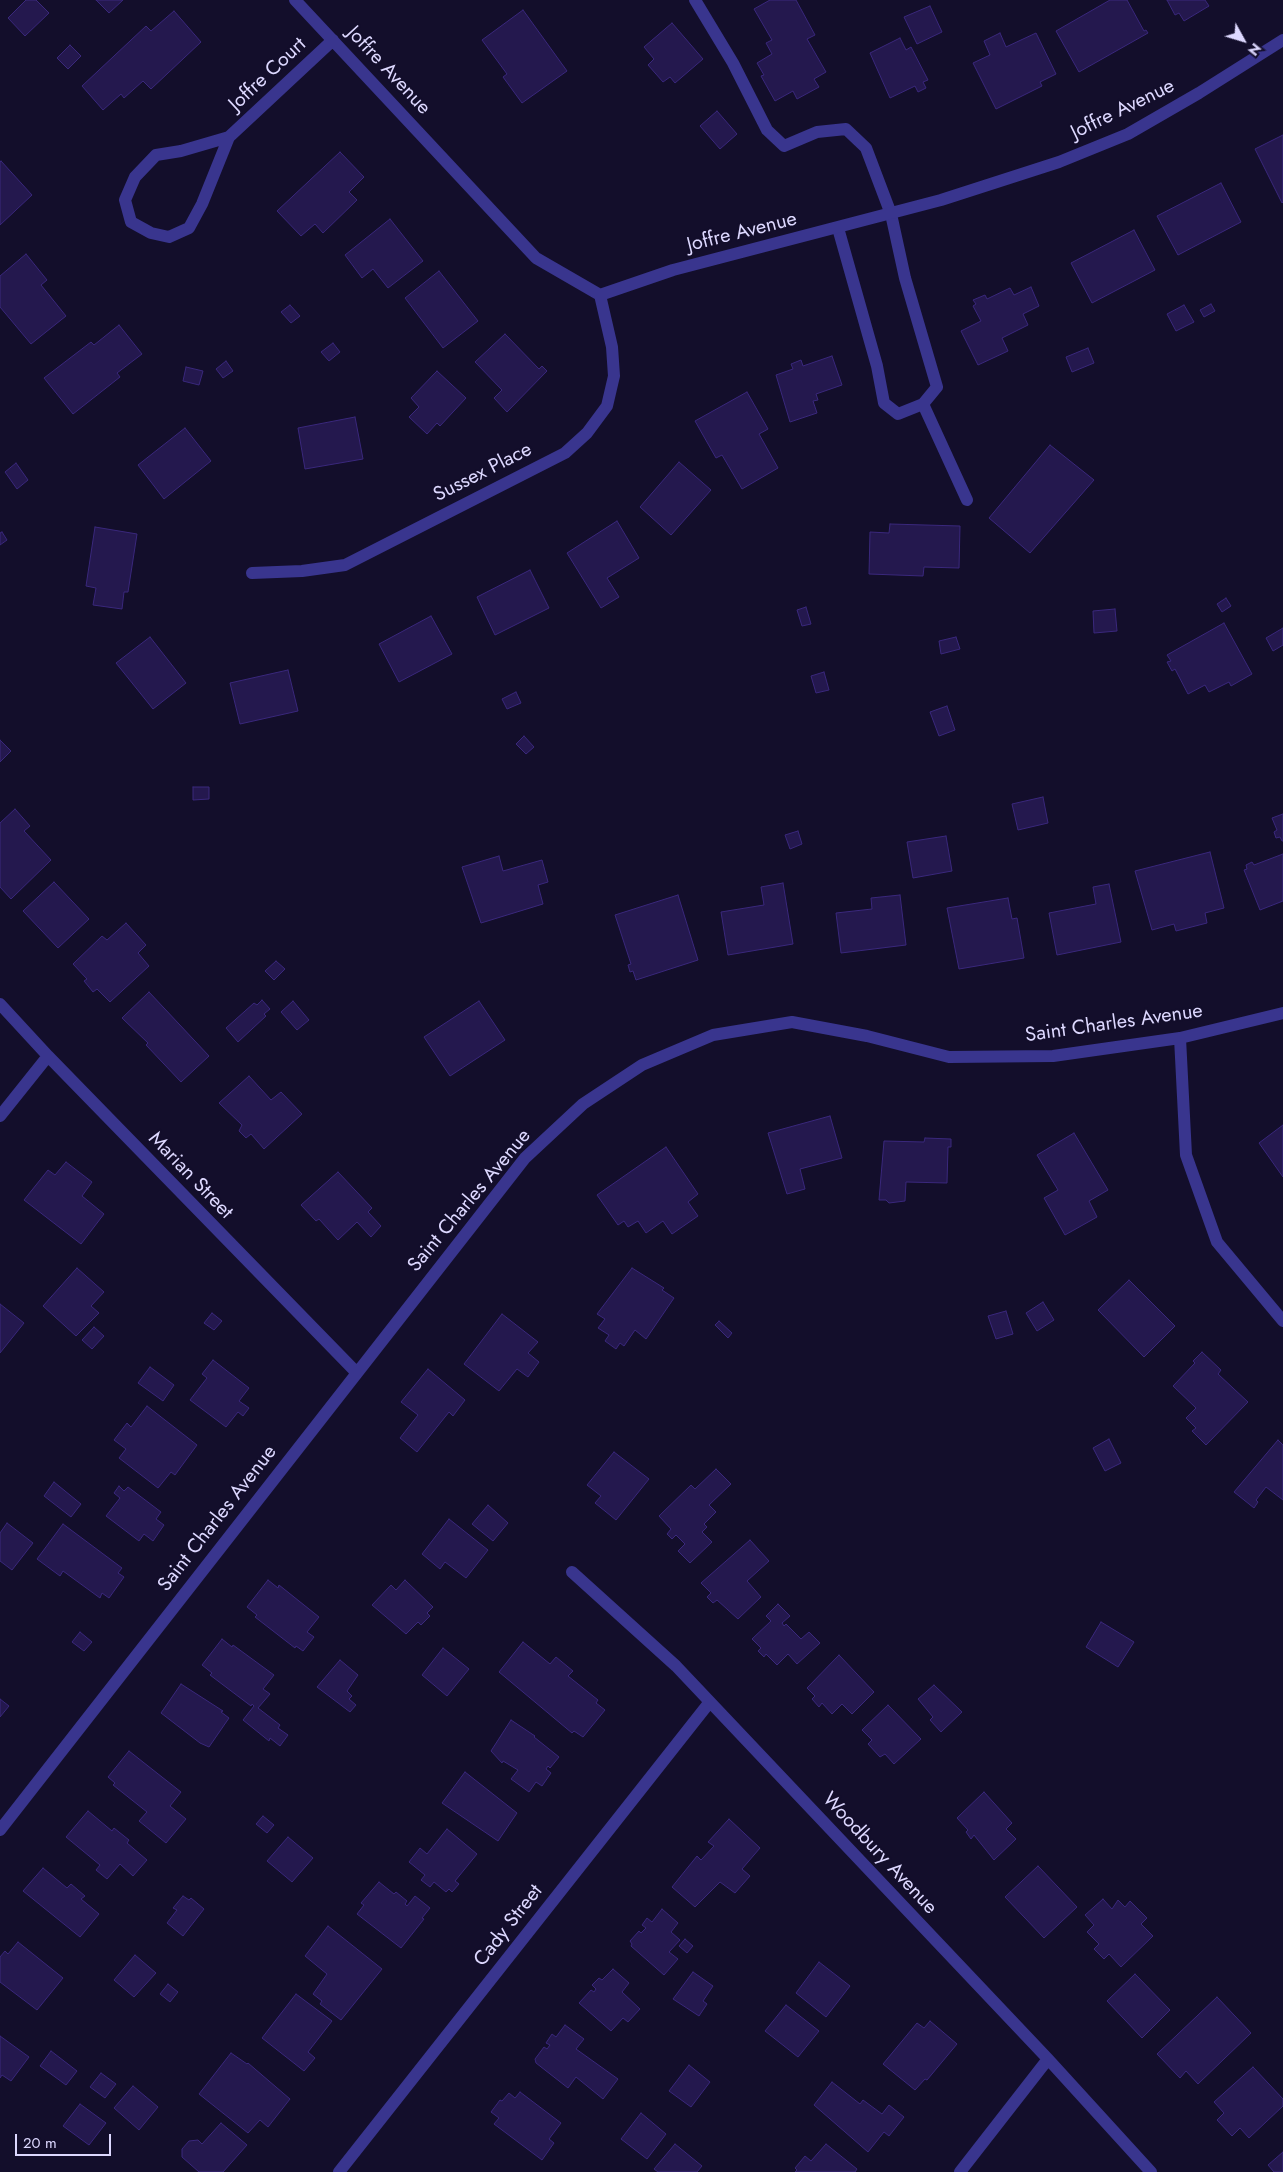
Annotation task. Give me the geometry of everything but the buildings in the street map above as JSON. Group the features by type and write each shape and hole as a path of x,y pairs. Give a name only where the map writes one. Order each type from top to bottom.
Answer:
{"street":[{"name":"Joffre Avenue","path":"295,0 536,258 600,295 673,270 891,214 1059,162 1128,134 1199,93 1283,40"},
{"path":"695,0 733,64 767,130 784,146 817,132 846,129 866,148 891,214 905,278 936,387 922,404 898,414 884,403 878,366 838,228"},
{"name":"Joffre Court","path":"229,137 206,196 189,228 169,237 151,234 131,222 125,200 135,177 156,155 181,152 229,137 333,40"},
{"name":"Sussex Place","path":"252,573 302,571 345,565 565,453 587,433 607,406 614,376 612,347 600,295"},
{"path":"922,404 967,500"},
{"name":"Marian Street","path":"0,1004 48,1056 356,1372"},
{"name":"Saint Charles Avenue","path":"0,1830 525,1158 583,1104 642,1065 713,1035 792,1022 867,1036 949,1057 1053,1056 1180,1038 1283,1013"},
{"path":"1180,1038 1186,1155 1217,1242 1283,1321"},
{"path":"0,1116 48,1056"},
{"name":"Woodbury Avenue","path":"572,1572 676,1666 1048,2059 1151,2172"},
{"name":"Cady Street","path":"338,2172 709,1702"},
{"path":"960,2172 1048,2059"}]}
